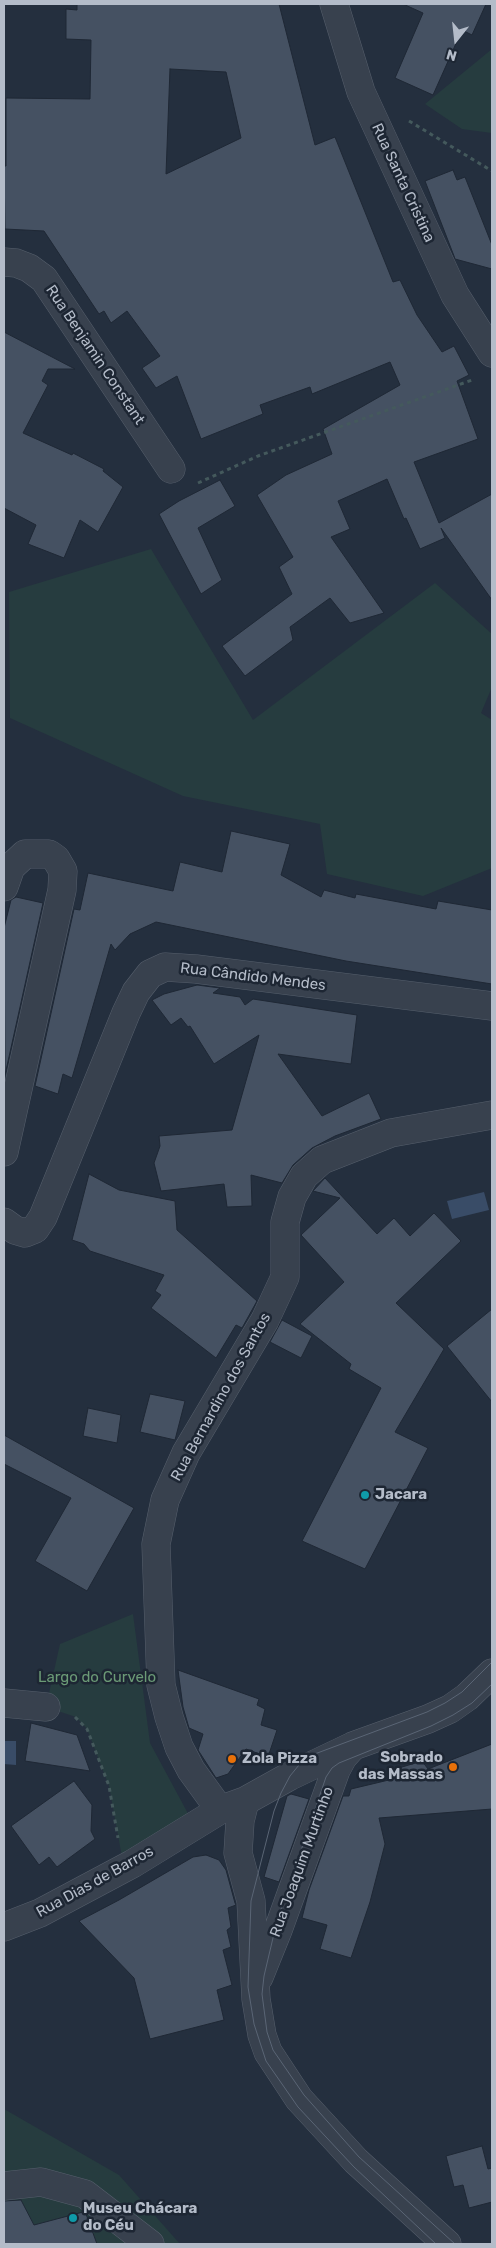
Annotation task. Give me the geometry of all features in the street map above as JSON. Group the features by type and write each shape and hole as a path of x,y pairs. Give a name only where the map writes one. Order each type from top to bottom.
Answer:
{"street":[{"name":"Rua Santa Cristina","path":"334,4 361,92 488,364"},
{"name":"Rua Benjamin Constant","path":"4,262 16,263 29,268 44,278 171,469"},
{"path":"4,887 11,867 25,854 49,854 56,860 63,871 62,890 4,1152"},
{"name":"Rua Cândido Mendes","path":"4,1222 14,1230 25,1233 35,1230 43,1217 126,1013 136,992 150,974 158,970 166,967 196,968 492,1006"},
{"name":"Rua Bernardino dos Santos","path":"232,1805 191,1770 179,1747 161,1685 156,1544 165,1500 186,1453 265,1320 284,1277 285,1222 292,1197 304,1176 322,1160 391,1132 492,1115"},
{"name":"Rua Dias de Barros","path":"4,1927 40,1913 132,1864 183,1832 232,1805 290,1776 353,1746 428,1719 450,1709 467,1697 492,1673"},
{"path":"4,1703 46,1707"},
{"name":"Rua Joaquim Murtinho","path":"257,1981 282,1922 336,1770 353,1746"},
{"name":"Rua Joaquim Murtinho","path":"232,1805 240,1821 238,1853 252,1901 257,1981 256,1999 262,2034 268,2052 299,2099 356,2161 447,2244"},
{"path":"4,2186 41,2182 86,2194 150,2244"}],"path":[{"path":"402,116 492,171"},
{"path":"171,469 190,482 202,482 258,456 488,364"},
{"path":"46,1707 76,1717 87,1729 109,1786 123,1868"}],"green space":[{"path":"492,49 492,133 462,129 425,104"},
{"path":"151,549 253,720 435,583 492,634 492,687 481,713 492,720 492,868 423,896 327,874 320,824 183,796 10,718 9,592"},
{"name":"Largo do Curvelo","path":"133,1614 150,1743 192,1821 122,1857 109,1786 87,1729 76,1717 46,1707 60,1644"},
{"path":"4,2109 119,2175 180,2244 4,2244"}],"water":[{"path":"484,1192 489,1210 452,1219 447,1201"},
{"path":"4,1741 16,1741 16,1765 4,1764"}],"building":[{"path":"77,4 279,4 315,145 335,137 393,282 400,280 417,315 442,352 454,346 469,375 457,381 478,439 414,462 439,523 492,494 492,600 441,528 445,538 420,549 406,518 404,519 387,479 338,501 350,529 331,537 384,613 350,623 330,598 290,627 293,640 245,676 222,646 292,594 279,567 293,557 257,495 286,475 332,454 323,429 400,385 390,362 312,394 310,387 260,405 263,414 201,439 177,376 156,388 142,368 160,356 127,311 111,323 104,311 99,314 44,231 5,229 6,98 90,99 91,40 66,39 66,9 77,10","holes":["170,69 226,72 241,138 166,174"]},
{"path":"403,4 486,4 472,35 462,30 433,95 395,78 423,13"},
{"path":"453,170 457,180 465,177 492,245 492,269 455,259 425,181"},
{"path":"4,332 75,369 48,369 42,381 48,385 23,433 72,455 73,453 104,469 103,471 123,487 98,532 80,520 64,558 28,544 36,525 4,508"},
{"path":"220,480 235,506 198,528 222,580 201,594 159,514 179,501"},
{"path":"231,831 290,844 281,875 321,897 324,890 355,898 356,894 436,909 438,901 492,910 492,984 346,961 156,922 130,934 115,950 111,944 72,1078 63,1074 58,1094 35,1086 74,909 80,910 88,873 173,891 180,862 222,872"},
{"path":"16,897 43,903 5,1075 4,928 11,900"},
{"path":"197,985 220,988 213,993 240,997 245,1005 253,999 357,1015 351,1064 278,1054 322,1116 369,1093 381,1119 335,1136 312,1148 293,1165 282,1183 251,1175 252,1206 227,1207 224,1184 161,1191 154,1163 160,1146 159,1136 232,1130 259,1035 214,1064 190,1026 188,1027 181,1018 171,1025 152,1000 164,994"},
{"path":"89,1174 119,1190 175,1201 177,1230 257,1301 242,1328 236,1325 216,1358 151,1308 161,1295 155,1291 164,1275 90,1251 84,1244 72,1240"},
{"path":"325,1178 377,1234 394,1218 410,1236 434,1213 461,1241 396,1303 444,1349 395,1432 428,1448 365,1569 302,1541 381,1388 349,1369 351,1364 300,1324 344,1282 301,1235 340,1198 313,1191"},
{"path":"492,1309 492,1402 447,1346"},
{"path":"282,1320 312,1336 301,1358 270,1342"},
{"path":"150,1394 185,1401 175,1440 140,1432"},
{"path":"88,1408 121,1415 117,1443 83,1436"},
{"path":"4,1435 134,1508 87,1591 35,1561 71,1498 4,1464"},
{"path":"178,1670 259,1699 257,1705 265,1709 261,1725 277,1730 268,1757 246,1749 228,1774 216,1778 198,1750 203,1734 189,1728 183,1707"},
{"path":"31,1723 77,1735 90,1771 25,1761"},
{"path":"492,1744 492,1809 379,1818 385,1844 370,1902 351,1958 320,1949 327,1925 302,1918 309,1890 343,1796 349,1796 351,1789 393,1779 392,1770 422,1761 428,1769"},
{"path":"74,1781 92,1805 91,1831 95,1839 57,1867 49,1857 39,1865 11,1826"},
{"path":"291,1794 309,1799 279,1882 264,1877 287,1796"},
{"path":"206,1855 219,1860 226,1870 236,1905 228,1908 231,1927 227,1930 231,1947 223,1950 232,1985 217,1990 224,2020 150,2039 134,1978 79,1921 193,1857"},
{"path":"482,2146 488,2169 492,2168 492,2202 469,2208 463,2185 454,2187 446,2156"},
{"name":"Museu Chácara do Céu","path":"21,2200 34,2225 83,2212 86,2214 97,2244 4,2244 4,2201"}],"tram line":[{"path":"436,2244 354,2167 298,2107 266,2061 254,2024 248,1987 251,1901 274,1811 290,1776 299,1765 312,1755 427,1712 445,1703 462,1692 492,1662"},
{"path":"455,2244 359,2157 304,2095 273,2050 267,2032 262,1994 264,1976 277,1921 326,1777 332,1768 339,1763 431,1726 453,1715 472,1703 492,1684"}],"place":[{"name":"Jacara","path":"365,1495"},
{"name":"Zola Pizza","path":"232,1759"},
{"name":"Sobrado das Massas","path":"453,1767"},
{"name":"Museu Chácara do Céu","path":"73,2218"}]}
